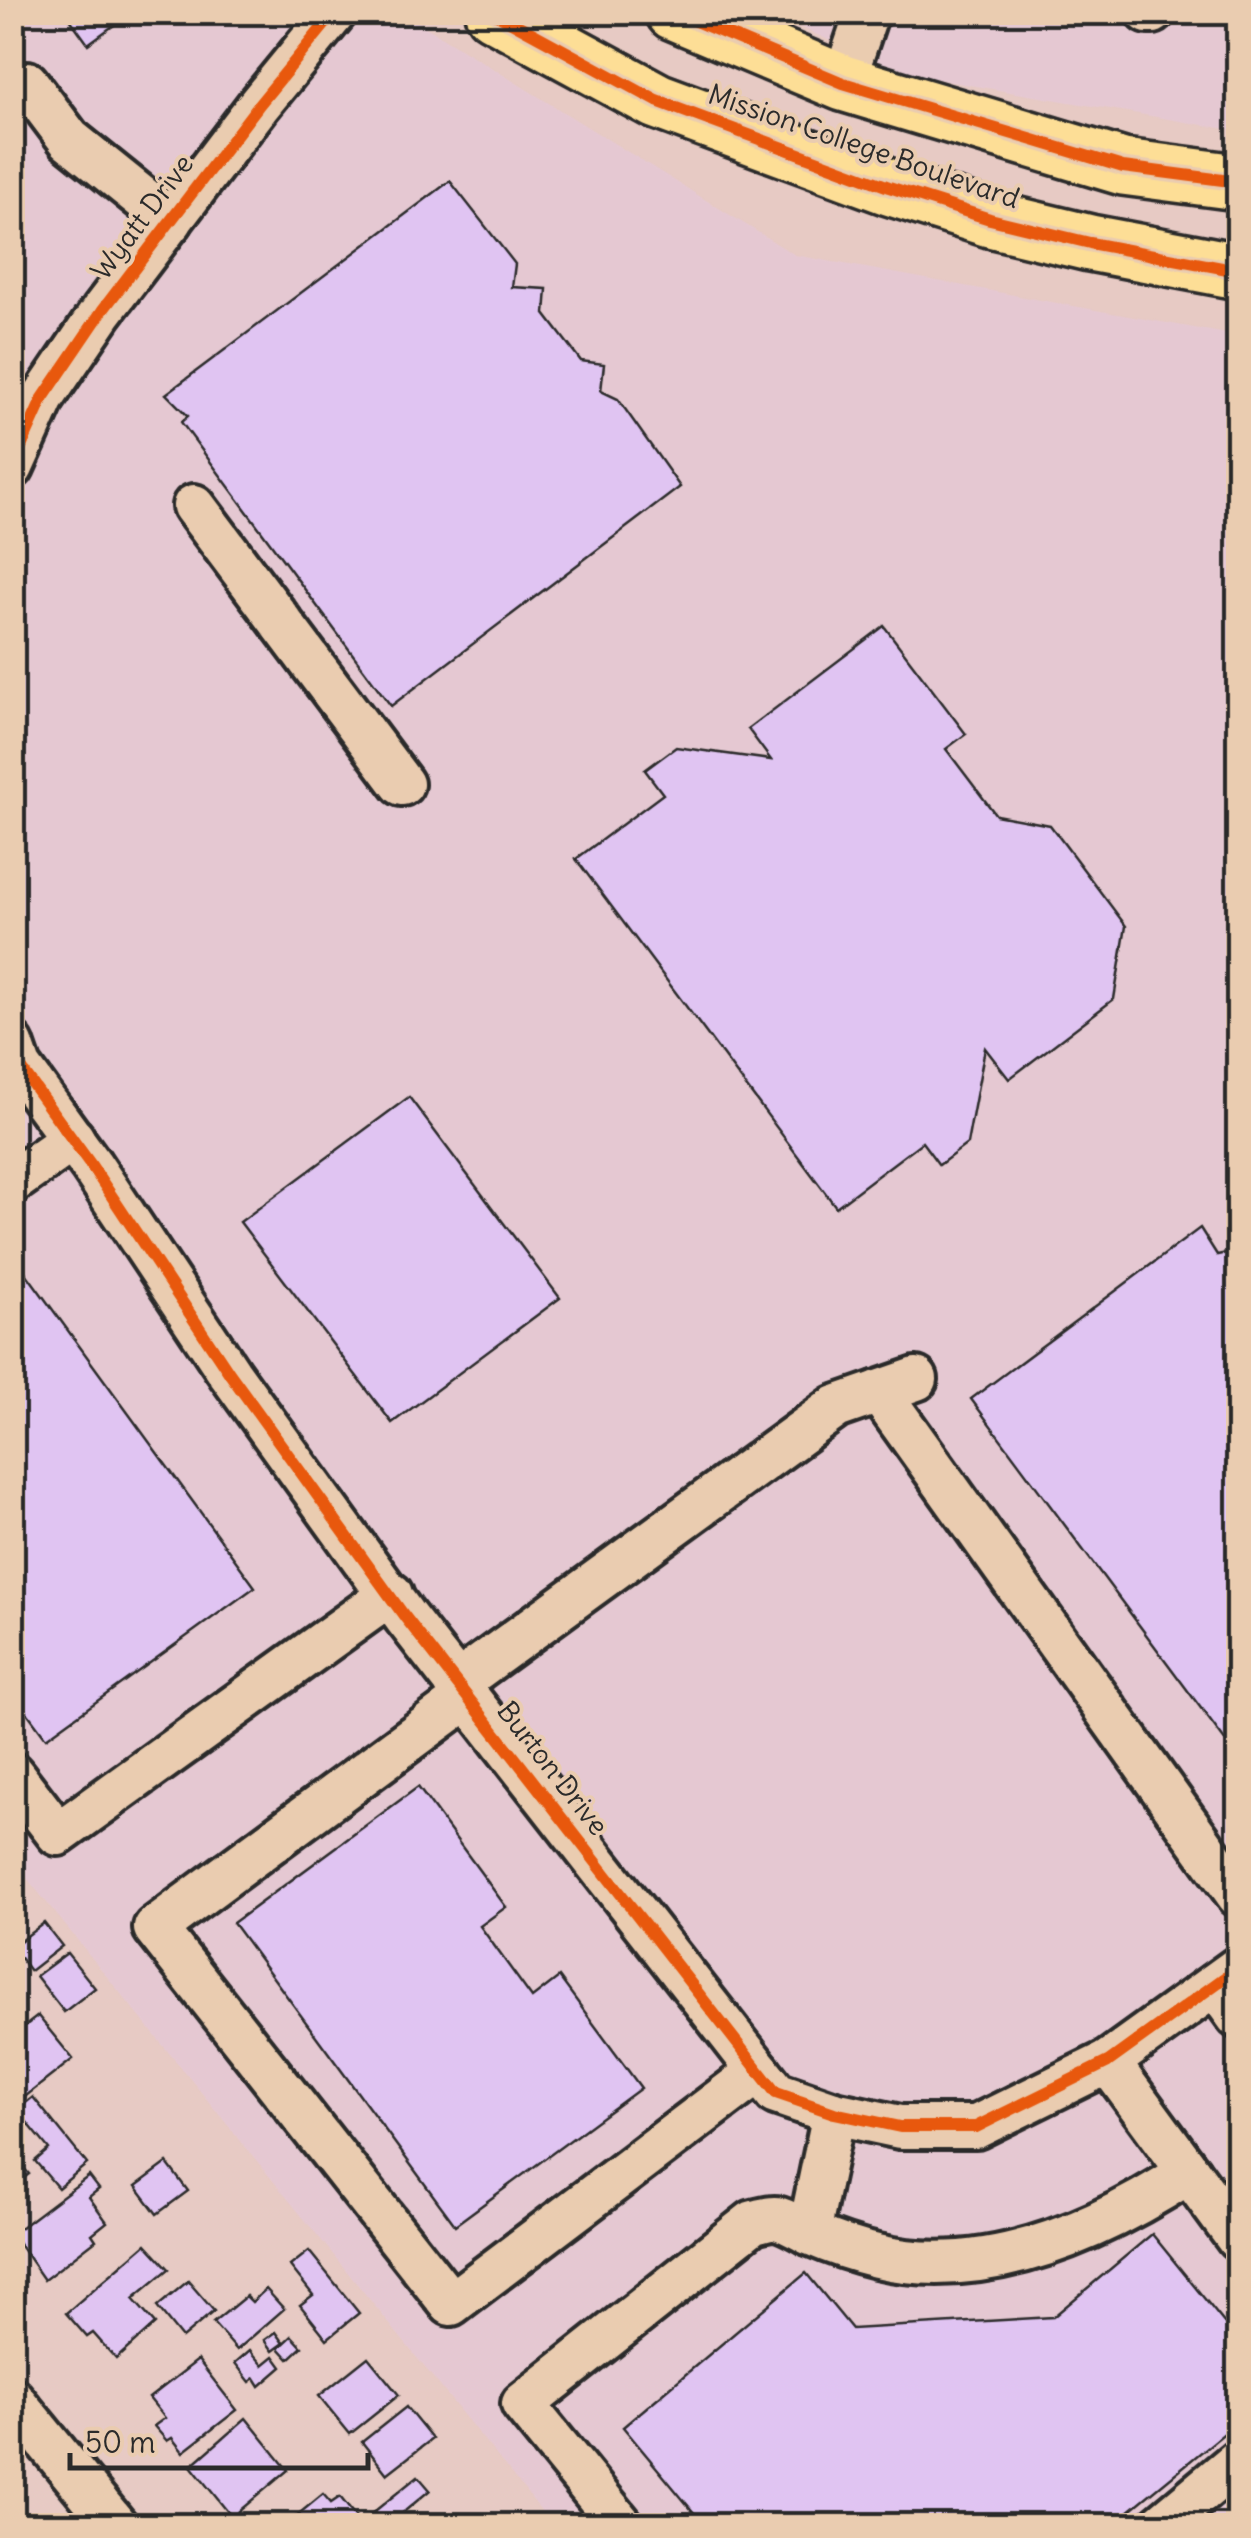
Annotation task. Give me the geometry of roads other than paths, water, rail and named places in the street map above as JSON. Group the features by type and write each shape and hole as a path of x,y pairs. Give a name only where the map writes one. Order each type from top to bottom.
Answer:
{"main road":[{"name":"Mission College Boulevard","path":"493,12 657,102 889,187 990,220 1238,270"},
{"name":"Mission College Boulevard","path":"674,12 843,83 1122,167 1238,182"}],"street":[{"name":"Wyatt Drive","path":"12,467 43,398 102,311 334,12"},
{"path":"843,83 866,12"},
{"path":"17,80 69,139 171,221"},
{"path":"194,506 402,784"},
{"name":"Burton Drive","path":"12,1044 20,1067 73,1139 230,1374 461,1691 776,2093 834,2113 900,2127 976,2128 1108,2062 1231,1990"},
{"path":"12,1182 73,1139"},
{"path":"759,2071 452,2304 155,1928 836,1407 898,1386 1238,1895"},
{"path":"12,1774 58,1834 391,1594"},
{"path":"1108,2062 1238,2239"},
{"path":"809,2233 834,2113"},
{"path":"622,2526 523,2404 754,2222 774,2217 878,2256 922,2263 974,2262 1072,2235 1112,2218 1189,2172"},
{"path":"15,2407 116,2526"},
{"path":"1160,2526 1238,2461"}]}
